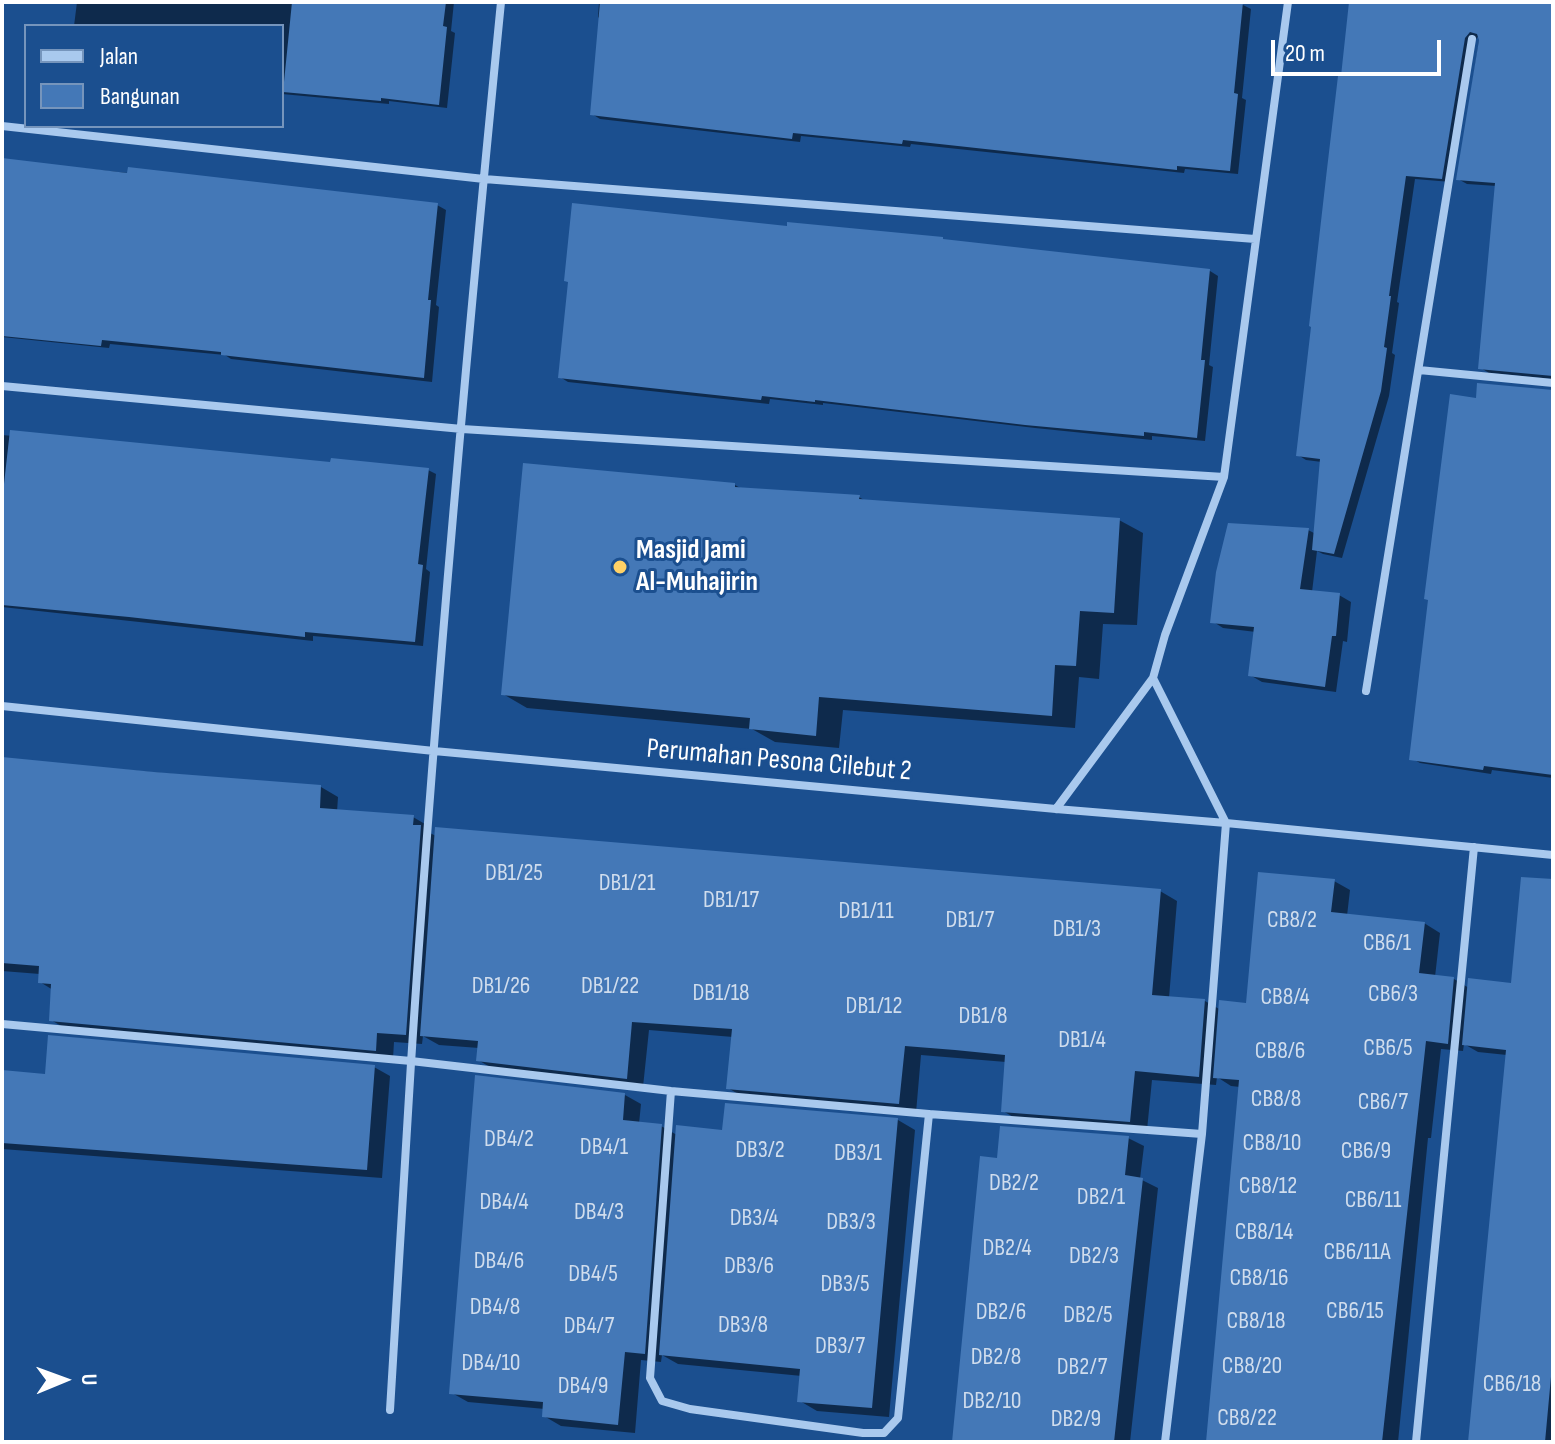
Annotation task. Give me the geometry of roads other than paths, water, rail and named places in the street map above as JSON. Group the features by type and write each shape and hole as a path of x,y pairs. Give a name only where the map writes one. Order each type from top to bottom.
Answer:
{"street":[{"path":"390,1410 434,751 501,2"},
{"path":"1056,809 1153,678 1165,635 1224,477 1288,2"},
{"path":"1366,691 1472,39"},
{"path":"2,126 484,179 1255,239"},
{"path":"1419,370 1553,383"},
{"path":"2,386 462,429 1224,477"},
{"path":"1153,678 1226,823 1202,1134 1165,1442"},
{"name":"Perumahan Pesona Cilebut 2","path":"2,706 434,751 1553,855"},
{"path":"1416,1442 1474,847"},
{"path":"2,1024 411,1061 671,1091 1202,1134"},
{"path":"671,1091 650,1378 662,1401 690,1409 863,1433 884,1433 898,1418 929,1114"}],"place":[{"name":"Masjid Jami Al-Muhajirin","path":"620,567"}]}
